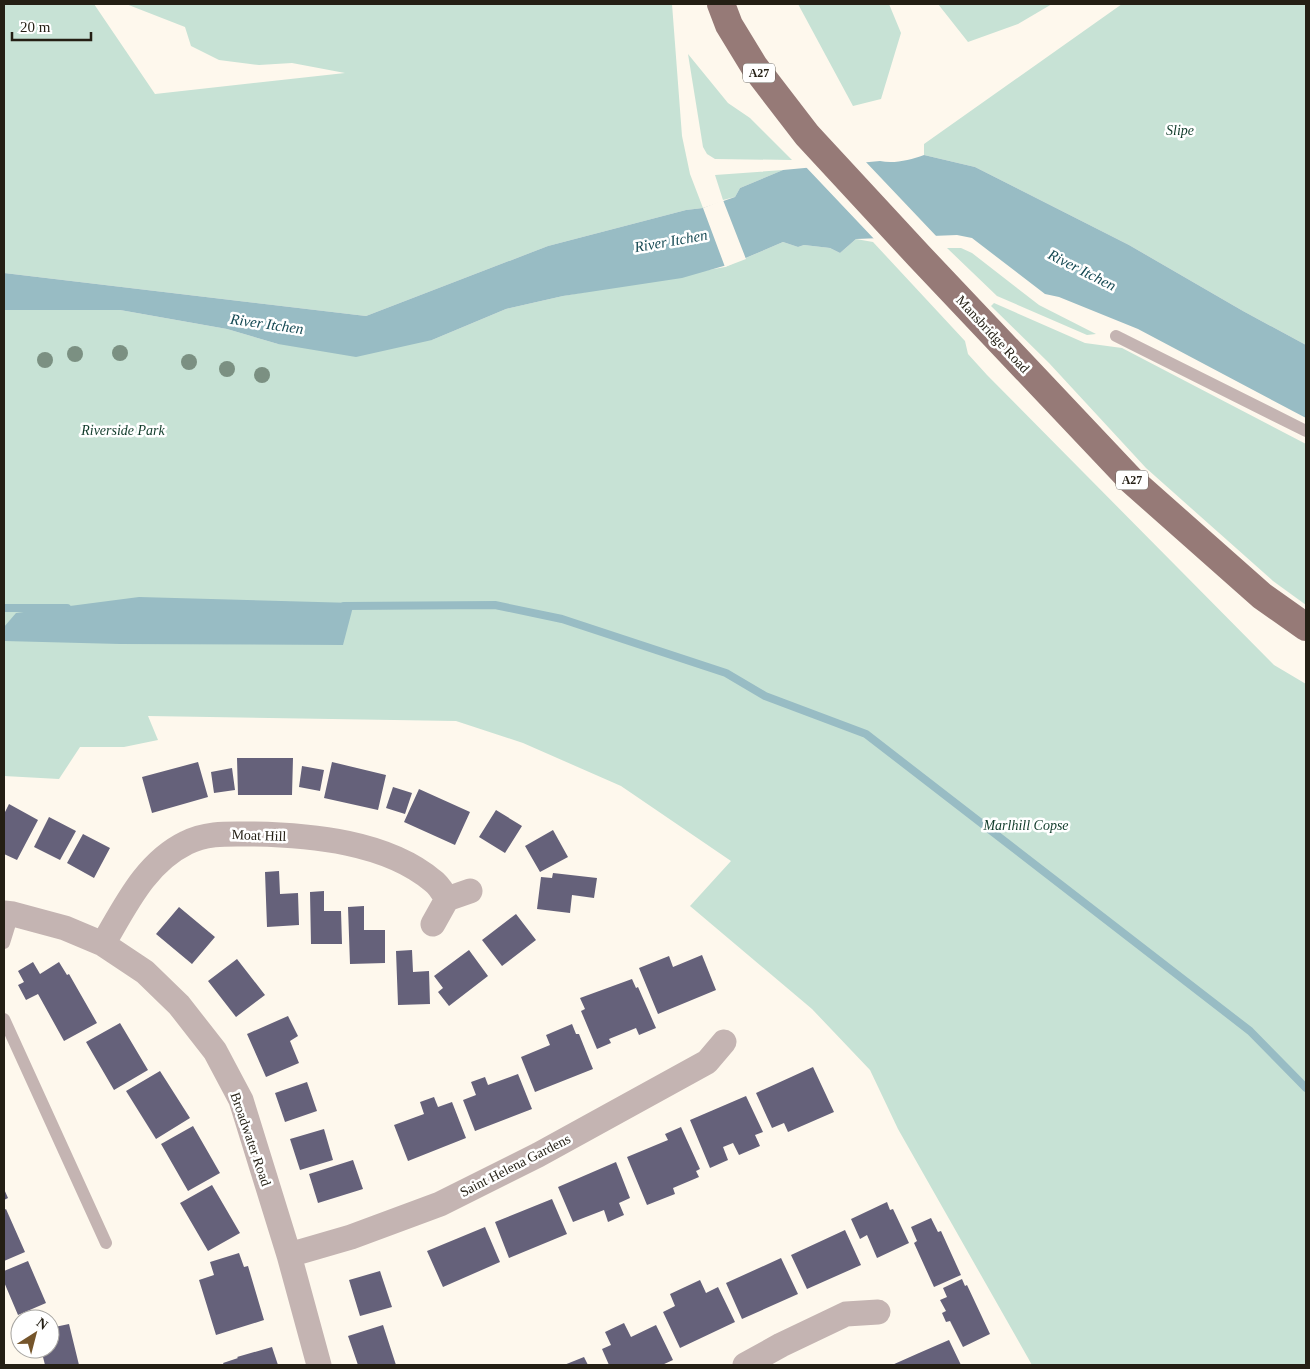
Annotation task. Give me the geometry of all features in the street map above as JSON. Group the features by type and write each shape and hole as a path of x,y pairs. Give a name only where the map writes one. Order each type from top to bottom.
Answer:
{"main road":[{"name":"Mansbridge Road","path":"721,4 729,24 754,66 807,135 919,256 1131,480 1262,596 1306,627"}],"street":[{"name":"Moat Hill","path":"103,944 142,879 162,859 186,843 212,834 280,834 346,842 386,854 419,870 435,882 459,895 433,924"},
{"name":"Broadwater Road","path":"9,914 65,928 103,944 145,972 178,1005 215,1051 240,1100 289,1255 319,1365"},
{"name":"Saint Helena Gardens","path":"289,1255 351,1238 440,1204 538,1155 708,1062 724,1042"},
{"path":"745,1365 846,1314 878,1312"}],"lane":[{"path":"1116,336 1306,431"},
{"path":"4,942 9,914"},
{"path":"4,1019 106,1242"}],"green space":[{"path":"4,4 94,4 155,94 345,73 292,63 259,65 219,60 191,46 185,27 126,4 672,4 682,136 690,174 703,208 686,210 548,246 366,316 4,273"},
{"path":"798,4 889,4 901,33 881,99 853,106"},
{"path":"938,4 1052,4 1018,24 968,42"},
{"name":"Slipe","path":"1122,4 1306,4 1306,345 1129,245 975,167 924,155 924,144"},
{"path":"688,54 728,103 750,118 792,160 715,159 707,154 703,147"},
{"path":"783,170 740,188 735,197 723,200 715,175"},
{"name":"Marlhill Copse","path":"856,239 873,242 965,341 968,354 987,375 1274,665 1306,684 1306,1365 1032,1365 898,1129 870,1070 812,1009 690,906 731,861 621,786 523,743 456,721 148,716 158,740 124,747 80,747 59,779 4,776 4,310 120,310 227,329 278,344 432,340 506,309 563,296 725,267 783,242 798,247 804,245 830,248 840,253"},
{"path":"947,248 961,248 972,253 1039,305 1096,334 1087,335 997,296"},
{"path":"994,303 1085,343 1122,348 1306,444 1306,605 1273,581 1146,468 1049,363 991,306"}],"water":[{"name":"River Itchen","path":"924,155 975,167 1129,245 1306,345 1306,418 1138,329 1059,297 1045,294 972,238 957,235 856,239 840,253 830,248 804,245 798,247 783,242 734,263 682,278 563,296 506,309 432,340 356,357 278,344 227,329 120,310 4,310 4,273 366,316 548,246 686,210 703,208 735,197 740,188 783,170 880,161 896,162"},
{"path":"139,597 354,603 343,645 120,644 4,641 4,627 16,613"}],"pier":[{"path":"864,160 938,238 876,241 804,165"},
{"path":"723,200 746,259 725,267 703,208"}],"building":[{"path":"237,758 293,758 292,795 238,795"},
{"path":"198,762 208,797 152,813 142,777"},
{"path":"332,762 386,775 378,810 324,798"},
{"path":"302,766 324,770 320,791 299,787"},
{"path":"232,768 235,790 214,793 211,772"},
{"path":"393,787 412,793 405,814 386,808"},
{"path":"419,789 470,812 455,845 404,822"},
{"path":"9,804 38,820 17,860 4,854 4,814"},
{"path":"496,810 522,826 505,853 479,837"},
{"path":"49,817 76,831 60,860 34,847"},
{"path":"553,830 568,857 540,872 525,846"},
{"path":"83,834 110,848 94,878 67,863"},
{"path":"279,871 280,894 298,893 299,925 267,927 265,872"},
{"path":"553,873 597,878 594,898 572,895 570,913 537,909 541,877 552,878"},
{"path":"324,891 324,911 341,911 342,944 311,944 310,892"},
{"path":"364,906 364,930 385,930 385,963 350,964 348,907"},
{"path":"179,907 215,937 192,964 156,934"},
{"path":"516,914 536,940 502,966 482,940"},
{"path":"412,950 413,972 429,971 430,1004 398,1005 396,951"},
{"path":"469,950 488,976 449,1006 438,992 443,988 434,976"},
{"path":"702,955 716,990 658,1014 639,968 669,956 673,967"},
{"path":"237,959 265,995 236,1017 208,981"},
{"path":"33,962 40,974 59,962 67,975 69,974 97,1023 64,1041 38,994 26,1000 18,985 24,982 18,971"},
{"path":"632,979 636,988 638,987 656,1028 639,1035 636,1028 609,1039 611,1043 597,1049 581,1011 585,1009 580,998"},
{"path":"288,1016 298,1036 290,1041 299,1063 266,1077 247,1034"},
{"path":"120,1023 148,1070 114,1090 86,1042"},
{"path":"572,1024 576,1034 579,1034 593,1069 535,1092 521,1057 550,1045 546,1035"},
{"path":"813,1067 834,1112 788,1132 784,1123 772,1128 756,1093"},
{"path":"160,1071 190,1118 156,1139 126,1091"},
{"path":"518,1074 532,1109 475,1131 463,1100 476,1095 471,1082 485,1077 488,1085"},
{"path":"307,1082 317,1111 285,1122 275,1093"},
{"path":"746,1096 763,1132 755,1135 760,1146 739,1155 733,1143 723,1147 728,1160 710,1168 690,1120"},
{"path":"434,1097 438,1107 452,1102 466,1138 408,1161 394,1125 424,1114 420,1102"},
{"path":"193,1126 220,1173 188,1191 161,1144"},
{"path":"681,1127 700,1169 696,1171 699,1177 673,1188 675,1194 647,1205 627,1157 668,1140 665,1134"},
{"path":"324,1129 333,1160 300,1170 290,1139"},
{"path":"353,1160 363,1189 318,1203 309,1174"},
{"path":"616,1162 630,1198 619,1203 624,1215 608,1222 604,1210 573,1222 558,1187"},
{"path":"212,1185 240,1233 208,1251 180,1203"},
{"path":"4,1189 8,1198 4,1200"},
{"path":"552,1199 567,1234 509,1258 495,1222"},
{"path":"887,1202 890,1210 893,1209 909,1243 877,1258 867,1235 860,1239 851,1219"},
{"path":"6,1209 25,1252 4,1261 4,1210"},
{"path":"931,1218 938,1232 941,1231 961,1275 934,1287 914,1243 917,1241 911,1227"},
{"path":"485,1227 500,1262 443,1287 427,1251"},
{"path":"845,1230 861,1265 807,1289 791,1255"},
{"path":"239,1253 244,1267 248,1266 264,1320 216,1335 199,1280 214,1275 210,1262"},
{"path":"781,1258 798,1294 742,1319 726,1283"},
{"path":"28,1261 46,1303 32,1309 15,1309 4,1282 4,1271"},
{"path":"380,1271 392,1307 360,1316 349,1280"},
{"path":"962,1279 965,1286 967,1285 990,1334 963,1347 950,1321 946,1322 942,1313 946,1311 940,1300 947,1297 943,1288"},
{"path":"700,1280 706,1293 718,1287 735,1322 680,1348 663,1312 675,1306 670,1294"},
{"path":"624,1323 631,1337 656,1325 673,1360 662,1365 609,1365 602,1349 611,1345 605,1332"},
{"path":"69,1324 79,1365 45,1365 44,1359 60,1359 60,1326"},
{"path":"383,1325 396,1365 358,1365 348,1336"},
{"path":"949,1340 961,1365 892,1365 919,1353"},
{"path":"272,1347 278,1365 224,1365 223,1363 237,1357"},
{"path":"584,1357 588,1365 564,1365"}],"waterway":[{"path":"344,606 495,605 562,619 726,673 765,696 866,734 1250,1031 1306,1088"},
{"path":"4,608 67,608"}],"park label":[{"name":"Riverside Park","path":"123,430"}]}
